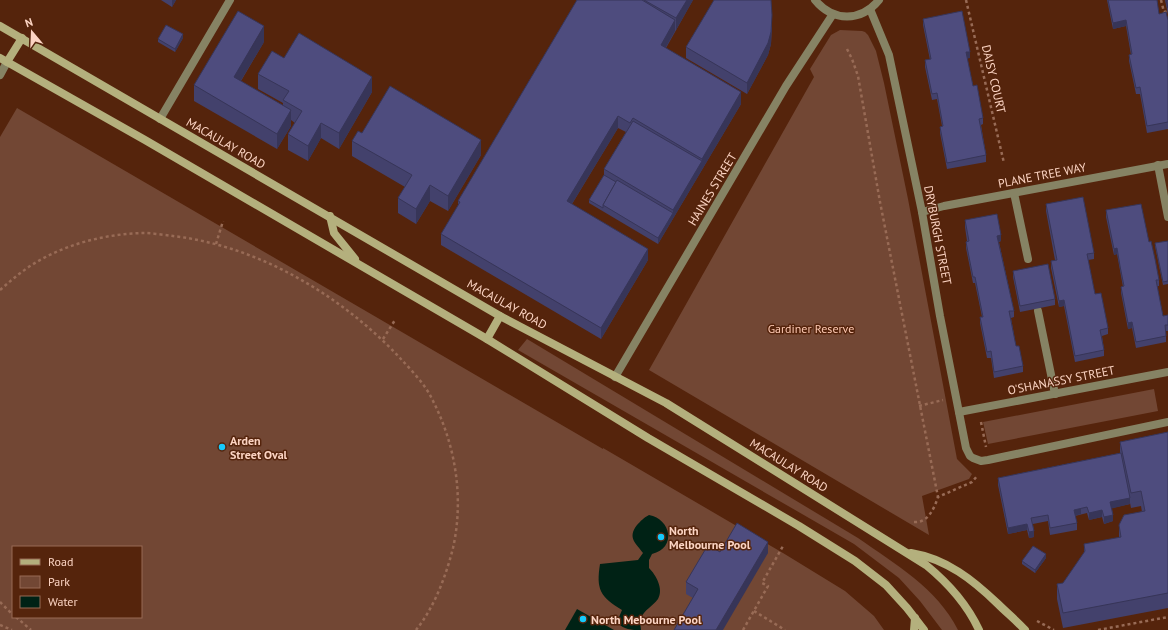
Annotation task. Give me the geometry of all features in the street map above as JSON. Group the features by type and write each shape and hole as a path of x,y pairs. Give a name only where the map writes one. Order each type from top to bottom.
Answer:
{"main road":[{"name":"MACAULAY ROAD","path":"0,26 330,216 500,316 666,404 907,552 926,565 950,587 966,607 979,630"},
{"path":"22,38 4,60 358,263 487,339 648,438 799,526 848,557 886,585 924,630"},
{"path":"330,216 334,233 358,263"},
{"path":"487,339 500,316"},
{"path":"907,552 946,564 965,575 1025,630"},
{"path":"914,630 915,618"}],"street":[{"path":"160,119 230,0"},
{"path":"815,0 825,10 840,16 853,16 870,9 879,0"},
{"name":"DRYBURGH STREET","path":"870,9 890,55 968,452 973,458 985,460"},
{"name":"HAINES STREET","path":"616,377 786,86 833,14"},
{"path":"0,75 4,60"},
{"name":"PLANE TREE WAY","path":"922,212 1168,164"},
{"path":"1158,165 1168,217"},
{"path":"1014,193 1028,259"},
{"path":"1038,312 1055,394"},
{"name":"O'SHANASSY STREET","path":"959,412 1168,372"},
{"path":"985,460 1168,422"}],"path":[{"name":"DAISY COURT","path":"966,0 1004,163"},
{"path":"1161,0 1164,12 1168,11"},
{"path":"847,49 858,76 881,209 938,497 929,515 923,521 914,522"},
{"path":"216,244 223,221"},
{"path":"0,290 25,270 74,244 109,236 145,233 180,237 216,244 269,263 297,277 326,295 354,316 382,339 410,368 432,398 445,428 455,463 458,497 457,529 451,554 438,593 416,630"},
{"path":"382,339 395,320"},
{"path":"938,497 972,482 979,474 985,460 979,408"},
{"path":"743,630 768,586 762,583 783,546"},
{"path":"0,602 12,614"},
{"path":"754,611 785,630"},
{"path":"1099,630 1168,617"},
{"path":"17,618 31,630"},
{"path":"0,625 12,630"}],"green space":[{"name":"Gardiner Reserve","path":"840,30 865,32 876,51 908,199 957,459 972,474 969,479 922,496 929,535 649,370 814,77 810,69 831,35"},
{"name":"Arden Street Oval","path":"17,108 783,553 845,591 874,616 884,630 0,630 0,137"},
{"path":"527,339 858,538 900,567 927,589 949,615 958,630 942,630 920,601 899,578 854,544 518,350"},
{"path":"1154,389 1158,411 988,444 983,422"}],"water":[{"path":"649,515 662,522 668,534 668,540 665,546 660,551 652,554 649,560 649,568 654,574 660,587 660,595 642,615 640,621 641,630 631,630 622,627 617,622 622,610 609,601 601,592 599,586 600,564 638,560 643,553 635,543 633,533 637,525"},
{"name":"North Mebourne Pool","path":"577,609 614,630 565,630"}],"building":[{"path":"577,0 642,0 675,20 661,45 741,92 702,159 633,118 630,123 618,116 567,201 648,249 601,328 441,234 460,202 458,201"},
{"path":"644,0 687,0 676,18"},
{"path":"714,0 771,0 771,32 768,43 747,83 686,47"},
{"path":"1108,0 1157,0 1159,14 1166,12 1168,20 1168,122 1147,126 1140,87 1136,88 1129,55 1132,54 1126,20 1113,23"},
{"path":"238,11 264,26 234,77 291,110 277,134 194,85"},
{"path":"962,11 970,52 966,52 973,86 977,85 983,118 979,119 986,155 947,163 940,127 943,126 937,93 932,94 925,60 931,59 923,19"},
{"path":"166,25 183,34 175,49 158,39"},
{"path":"299,33 372,77 339,133 321,123 308,146 288,134 302,111 283,100 289,91 258,74 272,51 284,58"},
{"path":"390,86 481,140 448,196 430,185 416,209 398,198 412,175 352,141 358,131 362,133"},
{"path":"633,121 702,161 673,210 604,169"},
{"path":"604,175 616,182 603,205 603,208 589,200"},
{"path":"617,180 673,213 658,238 603,205"},
{"path":"1083,197 1094,253 1087,254 1095,294 1101,293 1108,328 1100,330 1104,350 1075,356 1064,300 1059,301 1051,261 1057,260 1046,204"},
{"path":"1141,204 1149,242 1151,241 1155,259 1159,280 1156,280 1163,316 1168,315 1168,325 1165,325 1166,336 1136,342 1132,322 1128,323 1121,287 1124,286 1117,248 1114,249 1106,210"},
{"path":"997,214 1001,235 997,236 1014,311 1009,311 1016,346 1019,346 1023,366 994,372 991,351 987,352 980,317 983,317 966,242 969,241 965,220"},
{"path":"1168,241 1168,281 1163,282 1155,243"},
{"path":"1048,264 1055,299 1020,306 1013,271"},
{"path":"1168,432 1168,593 1063,613 1057,584 1063,583 1085,551 1084,544 1121,537 1119,525 1124,515 1145,511 1141,491 1131,493 1120,442"},
{"path":"1121,453 1130,498 1110,502 1113,515 1104,517 1102,510 1089,513 1087,507 1074,510 1077,523 1050,528 1048,515 1031,518 1034,531 1029,532 1027,524 1008,528 998,478"},
{"path":"737,523 768,542 716,630 674,630 698,589 686,582 708,545 720,552"},
{"path":"1033,546 1046,554 1035,570 1022,561"}],"place":[{"name":"Arden Street Oval","path":"222,447"},
{"name":"North Melbourne Pool","path":"661,537"},
{"name":"North Mebourne Pool","path":"583,619"}]}
